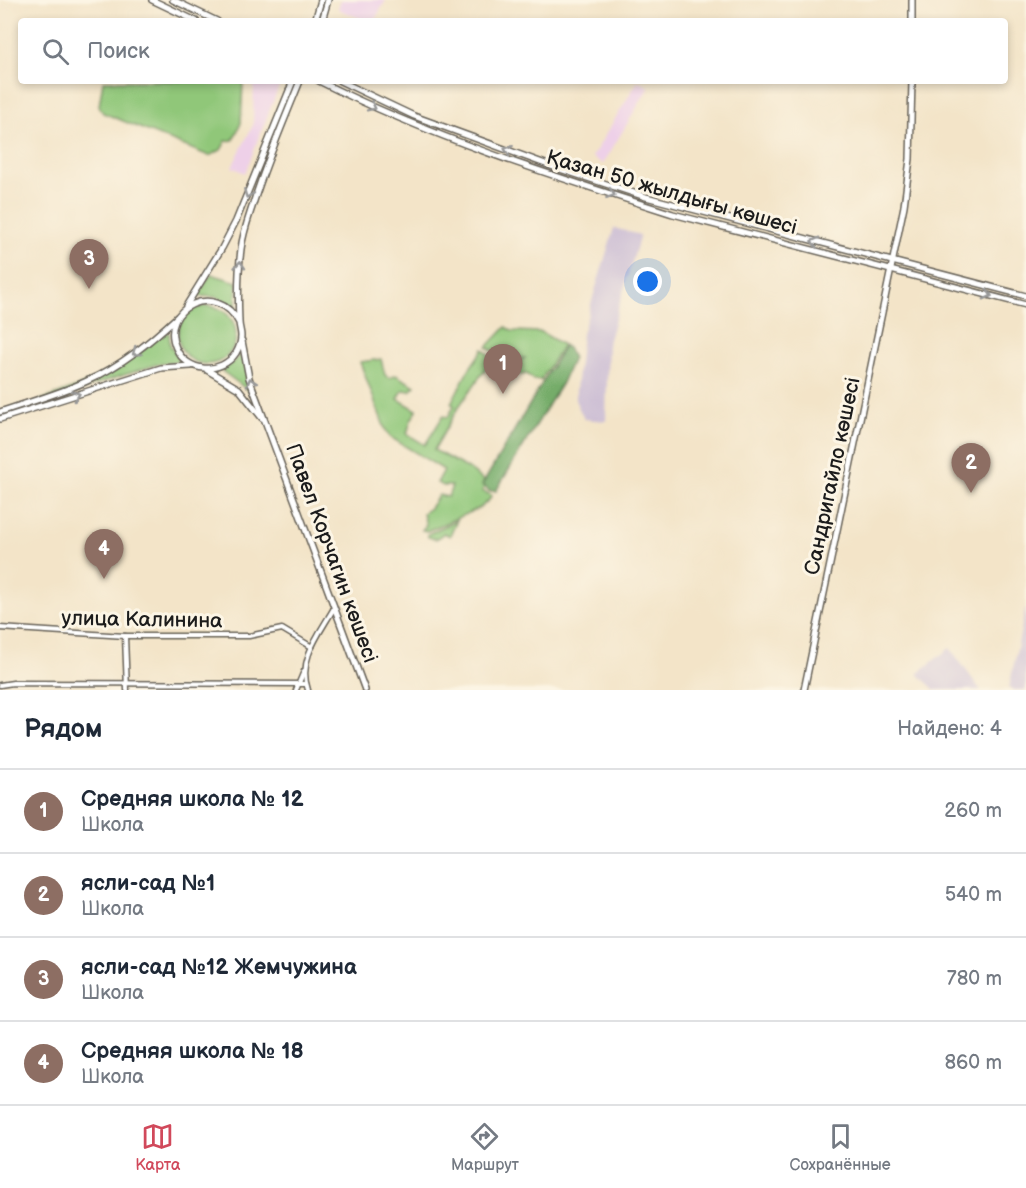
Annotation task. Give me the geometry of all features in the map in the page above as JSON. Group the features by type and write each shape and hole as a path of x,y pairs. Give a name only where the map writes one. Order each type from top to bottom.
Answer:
{"street":[{"path":"152,0 190,18"},
{"path":"167,7 172,0 211,18"},
{"path":"316,18 321,0"},
{"path":"323,18 328,0"},
{"path":"912,0 912,18"},
{"path":"0,419 161,368 194,366 211,368 229,361 235,354 241,336 239,270 245,230 292,84"},
{"path":"194,366 180,355 173,339 176,321 205,278 236,221 298,84"},
{"name":"Қазан 50 жылдығы көшесі","path":"325,84 393,117 624,199 1026,305"},
{"name":"Қазан 50 жылдығы көшесі","path":"346,84 414,116 646,197 1026,296"},
{"path":"892,261 908,184 912,84"},
{"path":"456,141 459,132"},
{"path":"703,221 705,213"},
{"path":"850,259 852,251"},
{"name":"Сандригайло көшесі","path":"804,690 892,261"},
{"path":"956,286 958,279"},
{"path":"0,412 87,382 123,361 158,335 182,312 201,301 220,303 228,308 239,323"},
{"name":"Павел Корчагин көшесі","path":"241,336 249,378 366,690"},
{"name":"Павел Корчагин көшесі","path":"201,368 239,388 268,427"},
{"path":"296,690 312,646 334,608"},
{"name":"улица Калинина","path":"0,628 125,636 249,636 282,629 312,646"},
{"path":"125,636 127,690"},
{"path":"304,670 308,690"},
{"path":"0,685 13,683 306,684"}],"shaded area":[{"path":"341,0 386,0 376,18 359,18 338,9"},
{"path":"254,84 280,84 245,173 232,167 253,125"},
{"path":"636,84 649,87 603,164 592,157"},
{"path":"614,228 640,235 608,343 606,421 584,419 575,400 582,334"},
{"path":"1026,606 1026,690 1014,690 1009,688"},
{"path":"950,648 981,690 935,690 918,673"}],"green space":[{"path":"103,84 243,84 241,123 233,140 226,141 221,150 209,156 103,113 99,106"},
{"path":"211,274 237,282 236,308 217,297 197,296"},
{"path":"201,306 213,306 228,314 236,329 236,341 228,356 213,364 201,364 186,356 178,341 178,329 186,314"},
{"path":"506,327 512,331 541,332 563,345 541,380 534,380 525,373 524,375 516,374 513,365 525,358 519,358 503,349 498,352 487,347"},
{"path":"164,332 169,333 170,345 178,357 178,362 161,363 42,402 41,400 92,381 120,365"},
{"path":"564,346 573,358 562,383 496,491 489,491 482,485"},
{"path":"483,349 491,357 491,361 458,408 434,450 467,468 487,483 482,491 491,495 490,499 480,508 427,531 422,530 426,525 423,513 430,508 439,495 448,497 452,486 437,483 444,470 390,437 360,362 381,359 385,375 389,378 396,375 415,386 410,391 403,390 398,399 417,410 407,434 425,445 443,416 448,417 454,406 451,403"},
{"path":"240,356 243,357 251,388 249,391 222,371"},
{"path":"457,520 450,536 444,533 436,539 428,537 428,534"}],"place":[{"name":"ясли-сад №12 Жемчужина","path":"89,289"},
{"name":"Средняя школа № 12","path":"503,394"},
{"name":"ясли-сад №1","path":"971,493"},
{"name":"Средняя школа № 18","path":"104,579"}]}
